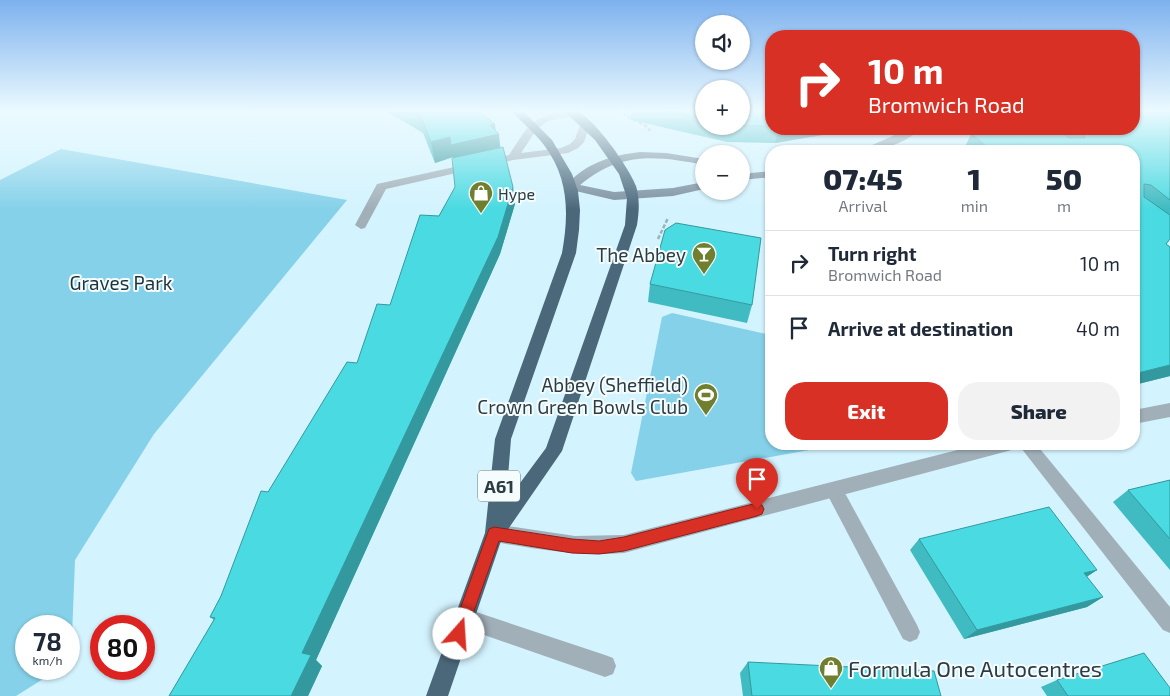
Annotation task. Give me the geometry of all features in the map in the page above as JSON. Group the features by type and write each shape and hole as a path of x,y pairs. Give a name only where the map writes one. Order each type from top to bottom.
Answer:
{"highway":[{"name":"A61","path":"437,696 494,533 503,439 568,253 575,218 572,187 564,167 548,143"},
{"name":"A61","path":"494,533 553,451 631,225 632,196 615,159 604,143"}],"main road":[{"path":"572,187 601,164 615,159 631,156 695,161"},
{"path":"750,175 765,174"},
{"path":"572,187 614,196 674,192 695,188"}],"street":[{"path":"513,157 522,143"},
{"path":"361,225 380,186 513,157 555,152 577,143"},
{"path":"1140,416 1170,410"},
{"path":"494,533 572,546 599,548 624,544 985,450"},
{"path":"1031,450 1170,623"},
{"path":"834,490 910,632"},
{"path":"464,618 604,666"}],"green space":[{"name":"Graves Park","path":"61,149 347,200 154,434 75,560 73,615 15,615 15,680 41,680 16,696 0,696 0,180"},
{"name":"Abbey (Sheffield) Crown Green Bowls Club","path":"672,313 765,334 765,450 809,450 636,481 631,473 662,317"}],"building":[{"path":"983,143 1170,143 1170,200 1151,185 1144,184 1144,197 1170,215 1170,239 1166,244 1170,247 1170,365 1140,372 1140,145 985,145"},
{"path":"503,147 513,187 498,237 302,653 311,655 291,696 169,696 215,618 210,617 221,596 261,491 268,492 347,362 357,363 377,304 390,305 420,215 439,216 455,187 452,158"},
{"name":"The Abbey","path":"676,223 761,238 752,305 650,284 665,230"},
{"path":"1170,480 1170,539 1128,490"},
{"path":"1049,507 1097,570 1084,573 1103,597 977,630 919,539"},
{"path":"1144,653 1170,688 1170,696 1068,696 1057,680"},
{"path":"748,662 934,671 941,696 752,696"}],"place":[{"name":"Hype","path":"481,214"},
{"name":"The Abbey","path":"704,275"},
{"name":"Abbey (Sheffield) Crown Green Bowls Club","path":"706,416"},
{"name":"Formula One Autocentres","path":"831,689"}],"route":[{"path":"459,634 494,533 572,546 599,548 624,544 757,509"}]}
